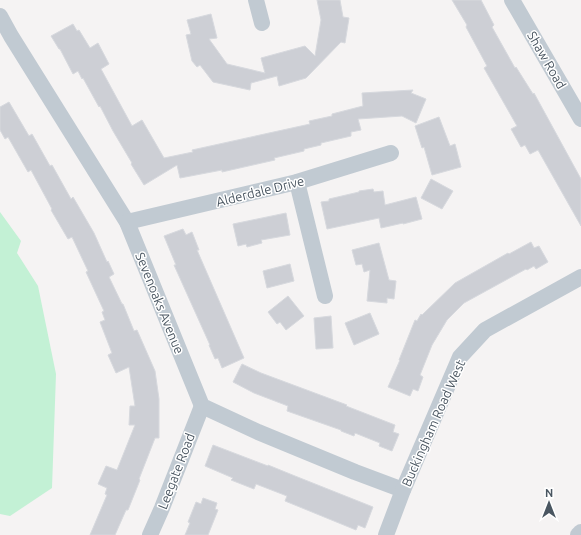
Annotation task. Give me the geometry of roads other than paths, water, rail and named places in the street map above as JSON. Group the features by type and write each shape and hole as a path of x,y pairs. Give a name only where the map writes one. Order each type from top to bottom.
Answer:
{"street":[{"path":"256,0 262,23"},
{"name":"Shaw Road","path":"512,0 580,114"},
{"name":"Sevenoaks Avenue","path":"0,16 127,222 202,406"},
{"name":"Alderdale Drive","path":"127,222 297,182 391,153"},
{"path":"297,182 325,296"},
{"name":"Buckingham Road West","path":"386,535 403,490 460,357 485,330 581,277"},
{"path":"202,406 258,432 403,490"},
{"name":"Leegate Road","path":"150,535 202,406"},
{"path":"578,535 581,532"}]}
